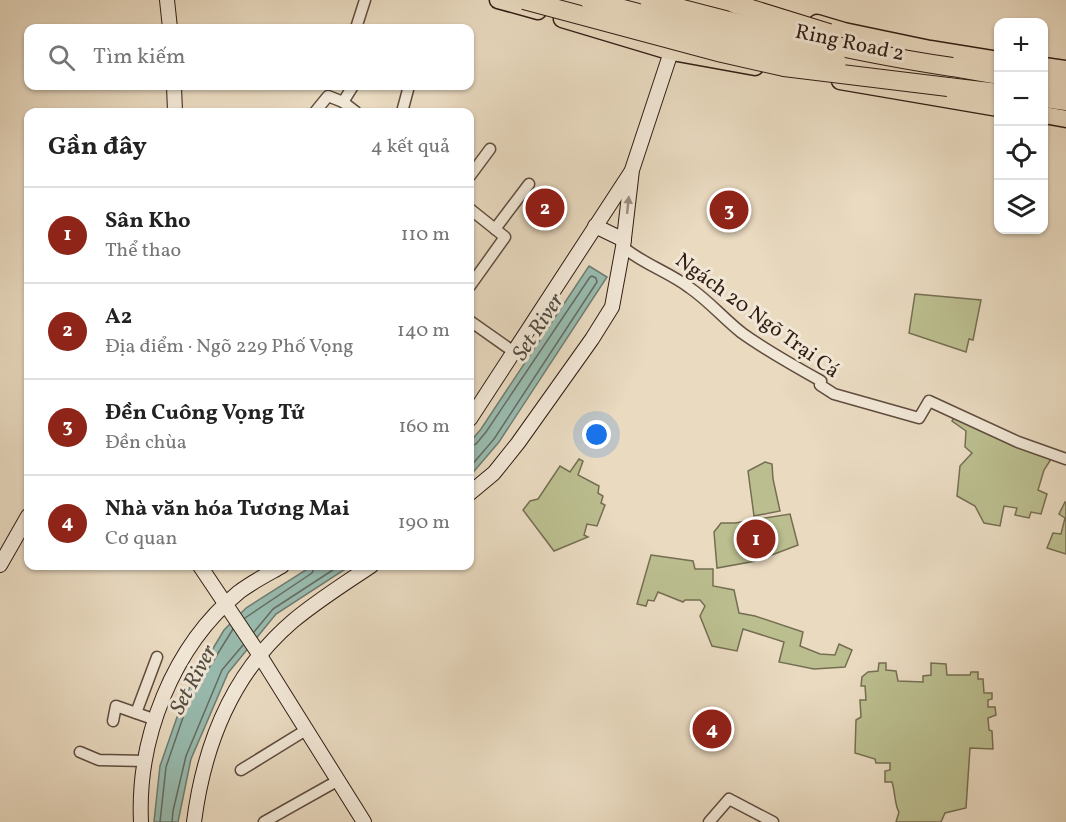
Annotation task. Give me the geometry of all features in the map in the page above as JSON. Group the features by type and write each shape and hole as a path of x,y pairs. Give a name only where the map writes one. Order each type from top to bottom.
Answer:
{"highway":[{"path":"524,0 722,53 784,67 948,87"},
{"name":"Ring Road 2","path":"576,0 794,54 948,87 994,92"},
{"name":"Ring Road 2","path":"649,0 731,22 896,59 994,74"},
{"path":"720,0 952,67"},
{"path":"1048,83 1066,85"},
{"path":"1048,99 1066,101"}],"main road":[{"path":"576,0 748,48 835,80"},
{"path":"695,0 761,18 831,28 955,54 994,59"},
{"path":"750,0 831,28"},
{"path":"502,1 672,52 735,65 994,107"},
{"path":"1048,67 1066,69"},
{"path":"1048,116 1066,119"}],"street":[{"path":"167,0 170,24"},
{"path":"357,24 364,0"},
{"path":"474,490 494,473 518,443 612,307 624,243 632,170 672,52 685,0"},
{"path":"174,90 176,108"},
{"path":"343,102 350,90"},
{"path":"403,108 408,90"},
{"path":"318,108 328,96 351,108"},
{"path":"474,171 490,149"},
{"path":"474,413 632,170"},
{"path":"495,229 528,184"},
{"path":"474,212 505,237 474,280"},
{"path":"595,226 624,243"},
{"name":"Ngách 20 Ngõ Trại Cá","path":"624,243 633,255 691,288 740,332 821,381 820,385 834,394 918,418 929,401 1018,442 1066,459"},
{"path":"474,324 514,352"},
{"path":"0,565 24,523"},
{"path":"203,570 258,653 364,822"},
{"path":"141,822 145,761 156,720 176,666 197,636 228,610 240,591 275,570"},
{"path":"194,822 208,750 228,701 258,653 294,620 365,570"},
{"path":"136,713 157,657"},
{"path":"112,721 116,706 156,720"},
{"path":"241,770 306,730"},
{"path":"80,752 99,760 145,761"},
{"path":"264,822 337,781"},
{"path":"709,822 729,799 773,822"}],"green space":[{"path":"915,294 981,300 973,340 969,339 966,352 909,333"},
{"path":"956,414 1053,456 1044,470 1038,490 1047,494 1041,514 1031,512 1029,518 1015,515 1017,508 1004,506 1000,526 984,523 975,506 957,496 960,466 972,453 965,447 966,431 952,421"},
{"path":"579,459 583,461 578,475 599,486 598,493 603,496 601,503 605,505 597,526 587,524 584,535 588,537 554,551 523,510 530,501 538,499 560,466 570,472"},
{"path":"765,462 772,464 780,511 754,516 748,471"},
{"path":"1065,502 1066,554 1047,548 1053,533 1061,534 1065,518 1059,514"},
{"path":"790,514 798,545 756,561 717,568 714,532 721,523 735,523"},
{"path":"651,555 693,561 695,569 713,569 713,586 734,590 739,613 803,632 800,646 820,654 835,655 839,644 852,650 845,667 814,669 779,662 784,642 743,629 737,651 712,646 700,616 705,606 700,600 683,602 658,592 654,601 648,600 646,606 637,604"},
{"path":"879,663 886,663 886,670 896,671 898,681 923,682 923,676 931,675 931,663 946,664 947,675 970,675 971,672 978,672 978,679 983,679 984,693 992,693 992,699 988,700 988,707 995,707 996,715 988,718 989,730 992,731 993,749 970,748 966,808 945,813 941,822 896,822 899,812 892,782 885,782 885,771 890,770 890,763 876,763 875,759 855,753 856,720 861,717 860,700 866,700 865,686 861,686 862,677 868,672 878,671"}],"water":[{"path":"589,266 607,277 499,442 474,471 474,437"},
{"path":"306,570 344,570 276,614 228,673 191,759 178,822 154,822 160,766 184,697 224,630 246,608"}],"place":[{"name":"A2","path":"545,208"},
{"name":"Đền Cuông Vọng Tử","path":"729,210"},
{"name":"Sân Kho","path":"756,539"},
{"name":"Nhà văn hóa Tương Mai","path":"712,729"}],"water label":[{"name":"Set River","path":"537,326"},
{"name":"Set River","path":"192,679"}]}
